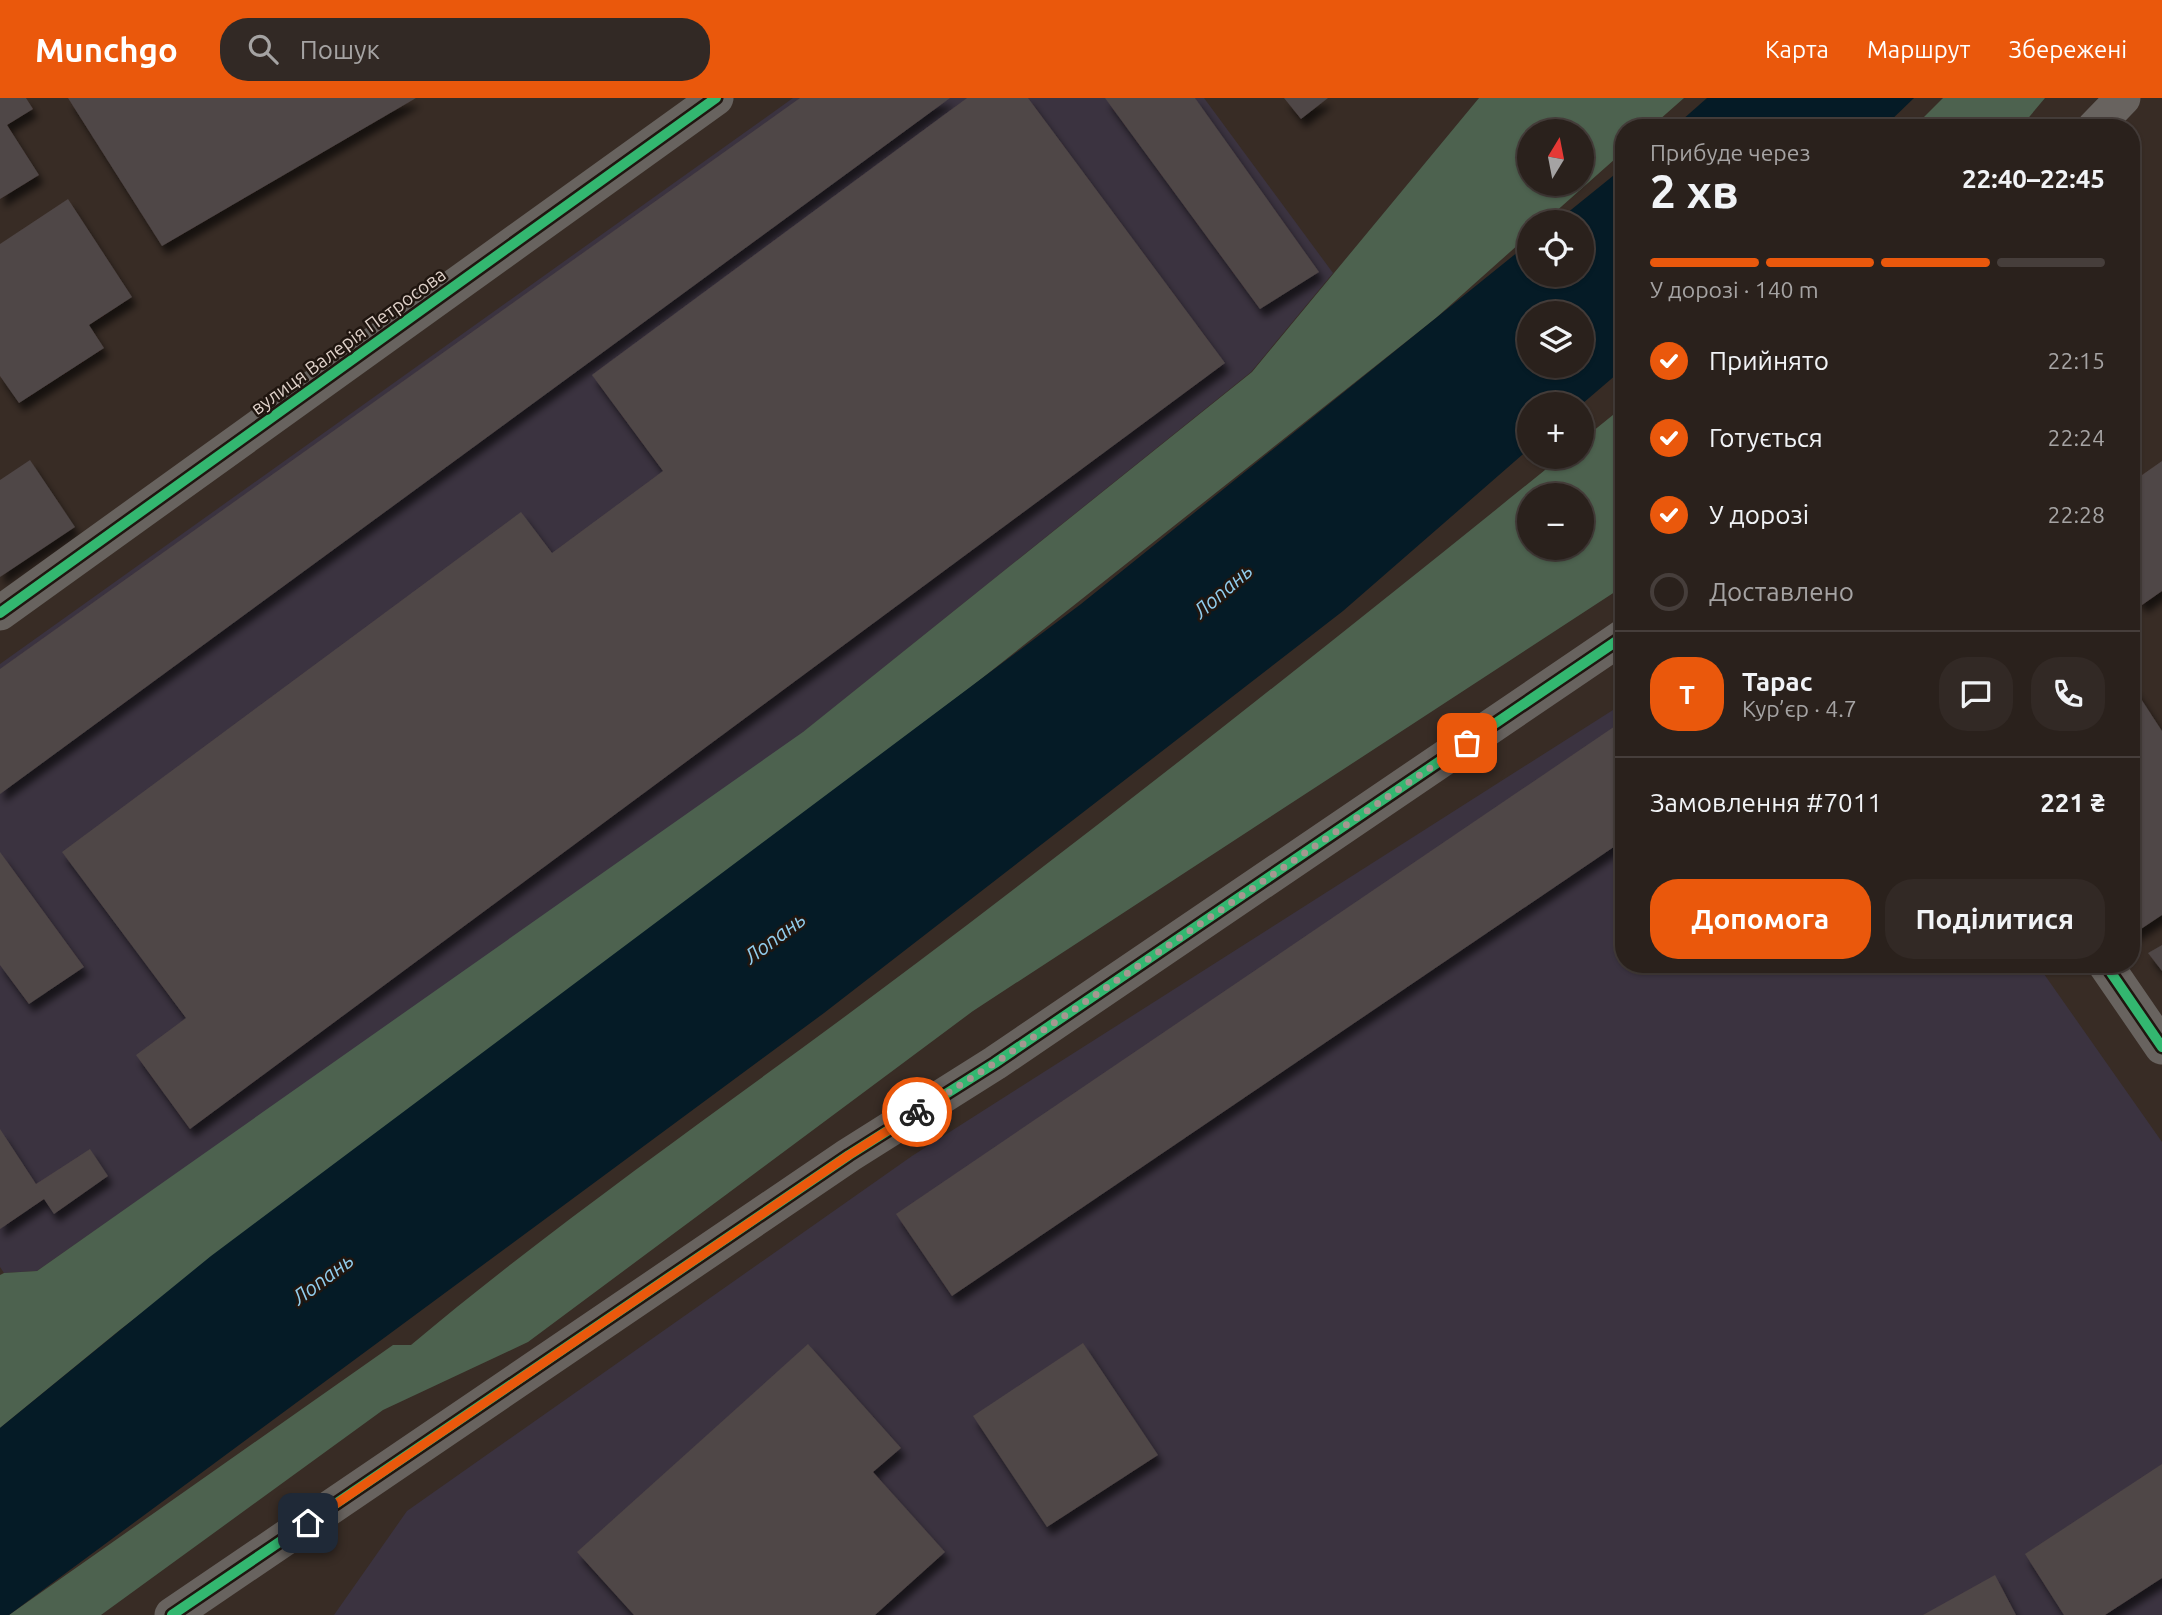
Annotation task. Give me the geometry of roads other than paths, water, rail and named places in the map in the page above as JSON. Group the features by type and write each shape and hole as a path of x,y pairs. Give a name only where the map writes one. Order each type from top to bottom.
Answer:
{"street":[{"name":"вулиця Валерія Петросова","path":"0,613 716,98"},
{"path":"2103,119 2123,98"},
{"path":"172,1615 849,1155 995,1063 1615,642"},
{"path":"2111,973 2162,1047"}],"water":[{"path":"1707,98 1914,98 1892,119 1683,119"},
{"name":"Лопань","path":"1615,174 1615,376 1594,394 1517,392 1517,459 1343,611 824,1013 9,1615 0,1615 0,1428 211,1256 1081,604 1517,253 1517,287 1594,287 1594,210 1571,210 1588,196 1594,196 1594,191"}]}
